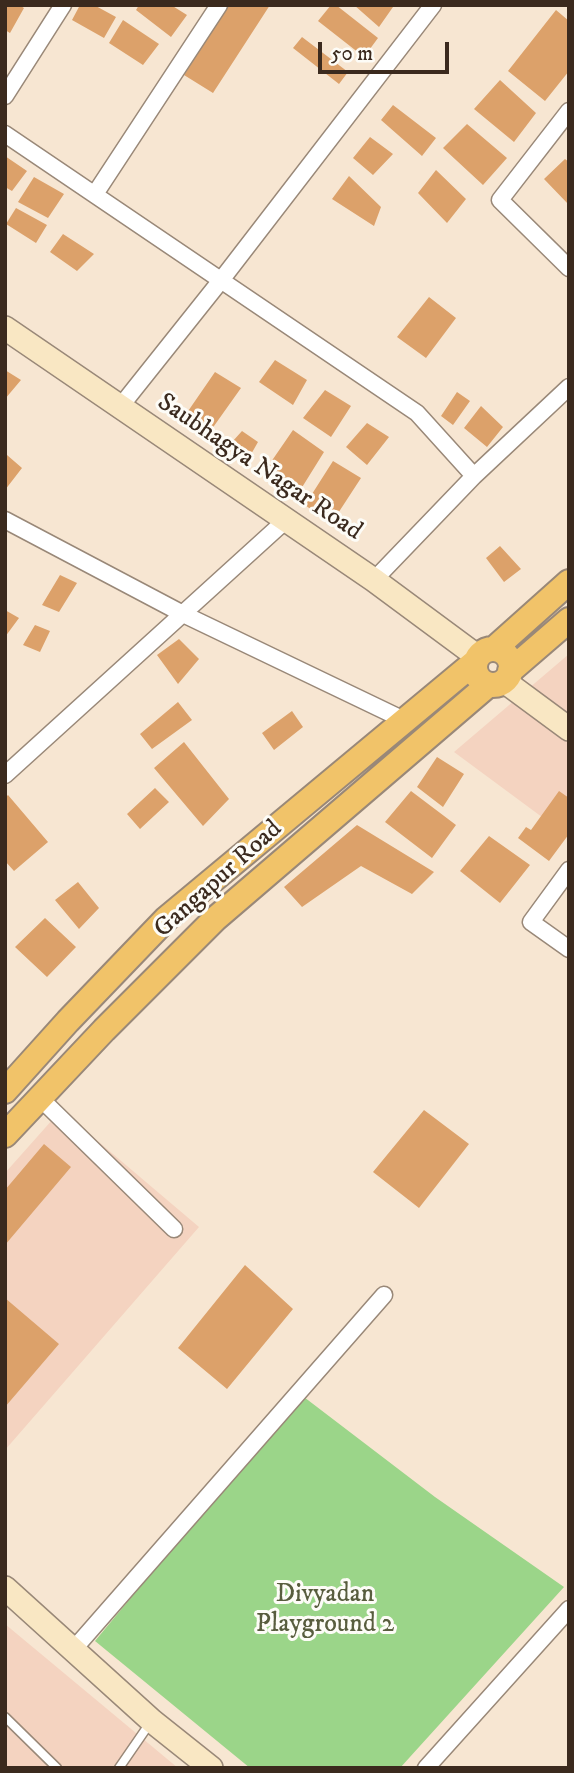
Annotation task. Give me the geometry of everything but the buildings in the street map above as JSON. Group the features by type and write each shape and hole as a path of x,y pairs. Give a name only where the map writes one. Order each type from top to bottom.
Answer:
{"main road":[{"name":"Gangapur Road","path":"5,1091 166,919 569,582"},
{"name":"Gangapur Road","path":"5,1135 104,1030 215,919 569,620"},
{"path":"482,656 475,668 479,679 501,679"}],"street":[{"path":"5,96 63,5"},
{"path":"95,194 219,5"},
{"path":"120,407 433,5"},
{"path":"569,111 500,200 569,268"},
{"path":"5,134 417,413 474,476"},
{"name":"Saubhagya Nagar Road","path":"5,328 482,656"},
{"path":"373,580 474,476 569,387"},
{"path":"5,520 183,614 404,719"},
{"path":"5,775 286,520"},
{"path":"501,679 569,729"},
{"path":"569,870 531,922 569,949"},
{"path":"40,1098 174,1229"},
{"path":"73,1650 384,1295"},
{"path":"5,1588 152,1721 211,1768"},
{"path":"426,1768 569,1609"}],"lane":[{"path":"5,1717 57,1768"},
{"path":"120,1768 152,1721"}],"shaded area":[{"path":"569,654 569,837 454,752"},
{"path":"61,1110 199,1227 5,1450 5,1173"},
{"path":"5,1624 178,1768 5,1768"}],"green space":[{"name":"Divyadan Playground 2","path":"300,1394 435,1497 564,1587 400,1768 250,1768 95,1641"}]}
